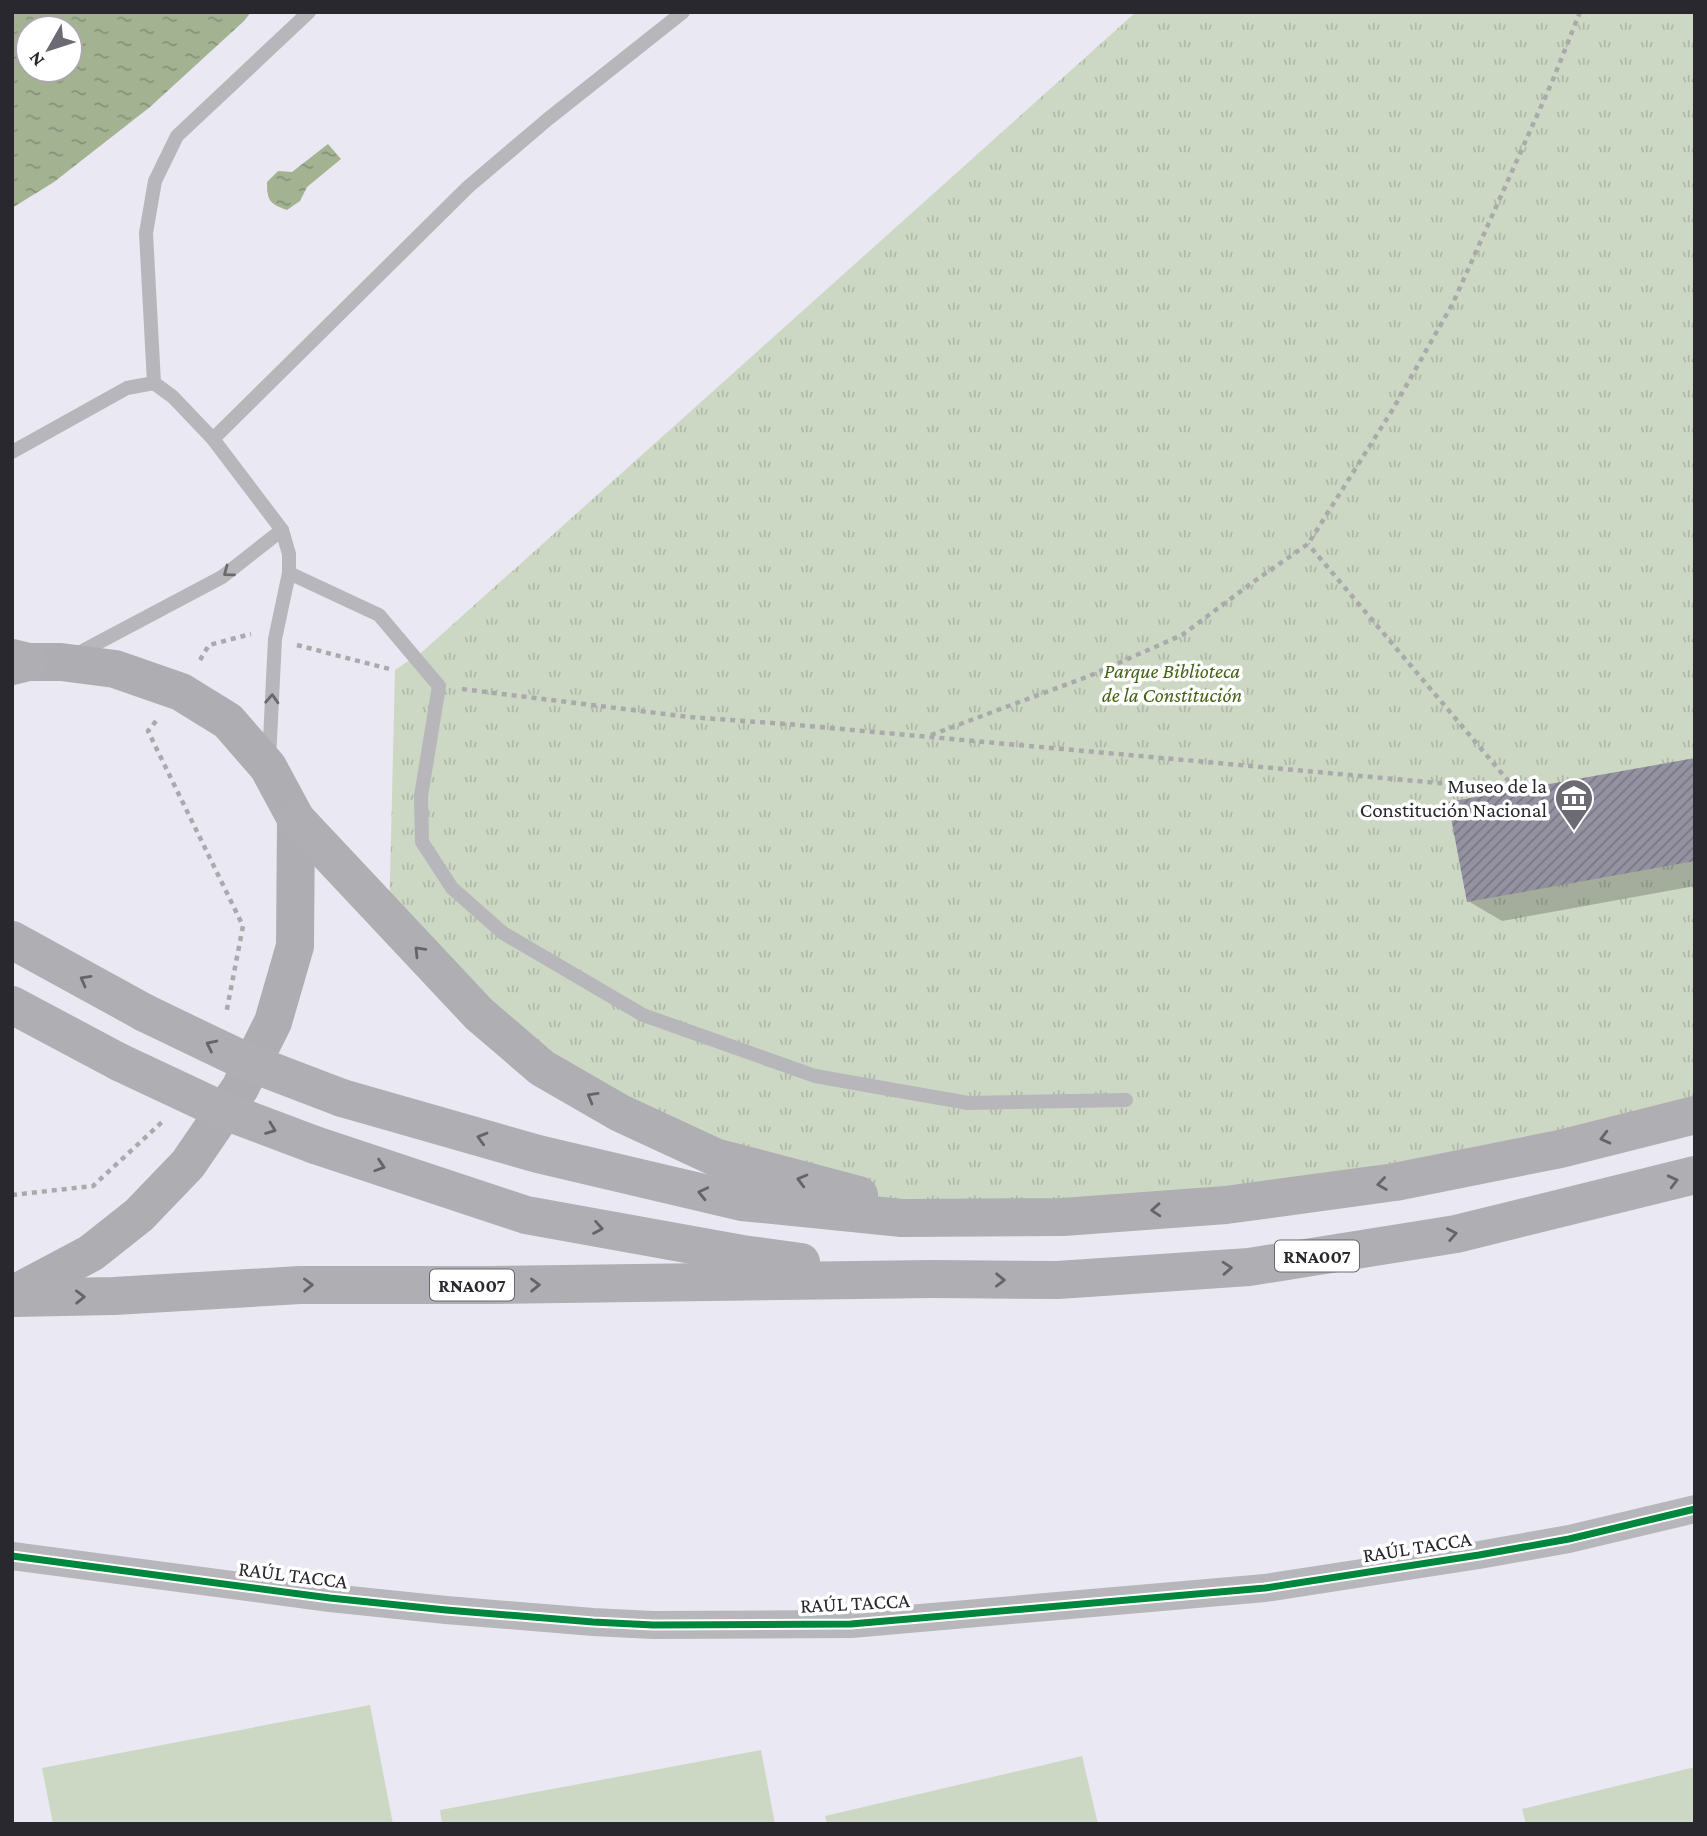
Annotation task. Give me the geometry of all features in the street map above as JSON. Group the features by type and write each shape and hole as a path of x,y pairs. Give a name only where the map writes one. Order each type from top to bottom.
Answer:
{"highway":[{"path":"296,820 479,1014 542,1068 620,1113 715,1157 862,1196 1063,1217"},
{"path":"12,940 145,1013 244,1061 342,1098 538,1154 742,1202 902,1218 1063,1217 1226,1205 1395,1182 1560,1149 1695,1115"},
{"name":"RNA007","path":"12,1005 119,1062 217,1108 315,1145 526,1215 742,1254 932,1279"},
{"name":"RNA007","path":"12,1296 114,1296 300,1285 1058,1280 1249,1267 1456,1234 1695,1175"}],"main road":[{"path":"12,1296 91,1253 139,1215 188,1164 240,1088 273,1022 295,946 296,820 268,768 228,721 181,692 115,668 28,662"}],"street":[{"name":"RAÚL TACCA","path":"12,1556 330,1598 593,1622 653,1625 852,1624 1265,1588 1569,1539 1695,1508"}],"lane":[{"path":"154,383 146,233 155,181 177,136 309,12"},
{"path":"213,439 468,187 548,119 683,12"},
{"path":"12,452 127,388 154,383 173,397 213,439 282,530 289,554 289,573 275,639 268,768"},
{"path":"28,662 222,577 282,530"},
{"path":"289,573 379,615 439,686 421,796 422,842 452,888 503,933 643,1015 815,1076 968,1103 1126,1100"}],"path":[{"path":"927,737 1089,676 1182,635 1308,544 1393,409 1453,303 1552,82 1580,12"},
{"path":"223,1026 243,926 148,731 181,692 209,645 253,634 395,670 439,686 689,717 1517,790 1308,544"},
{"path":"12,1195 93,1186 164,1121"}],"green space":[{"name":"Parque Biblioteca de la Constitución","path":"1136,12 1695,12 1695,1115 1063,1217 862,1196 620,1113 389,920 395,670 422,652"},
{"path":"370,1705 393,1824 53,1824 42,1768"},
{"path":"761,1750 775,1824 442,1824 440,1810"},
{"path":"1082,1756 1098,1824 827,1824 825,1816"},
{"path":"1695,1767 1695,1824 1526,1824 1522,1809"}],"water":[{"path":"12,12 251,12 150,107 54,182 12,208"},
{"path":"328,144 341,159 307,187 300,201 287,210 273,204 269,198 267,182 278,171 292,172"}],"building":[{"name":"Museo de la Constitución Nacional","path":"1695,758 1695,861 1467,902 1448,802"}],"cycle path":[{"path":"12,1556 330,1598 593,1622 653,1625 851,1624 1265,1588 1569,1539 1695,1509"}],"place":[{"name":"Museo de la Constitución Nacional","path":"1574,832"}]}
